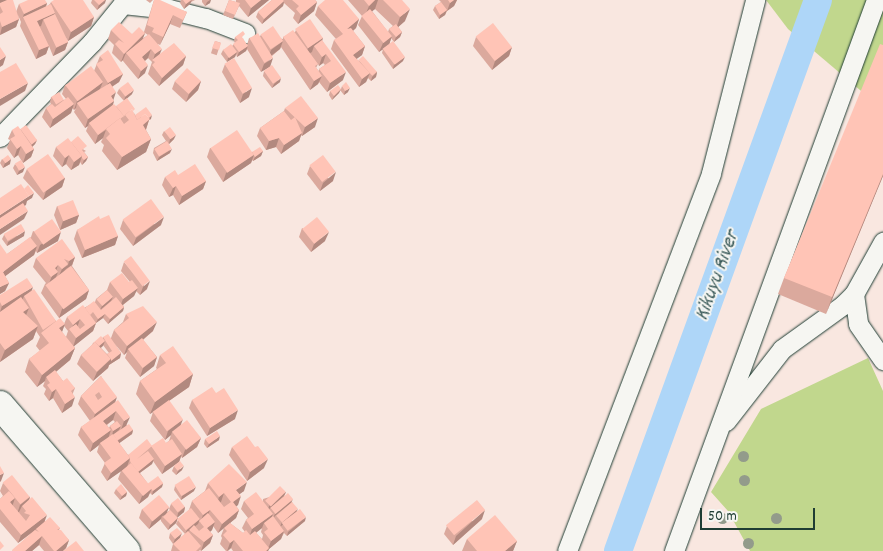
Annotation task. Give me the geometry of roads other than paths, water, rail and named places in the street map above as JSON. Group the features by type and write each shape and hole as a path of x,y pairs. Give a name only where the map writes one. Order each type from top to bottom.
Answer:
{"highway":[{"path":"0,405 126,551"}],"street":[{"path":"567,551 711,173 755,0"},
{"path":"674,551 876,0"},
{"path":"0,137 92,42 124,2 146,4 187,13 245,33"},
{"path":"715,436 782,349 843,305 854,294 883,242"},
{"path":"854,294 858,324 883,360"}],"waterway":[{"name":"Kikuyu River","path":"618,551 818,0"}]}
